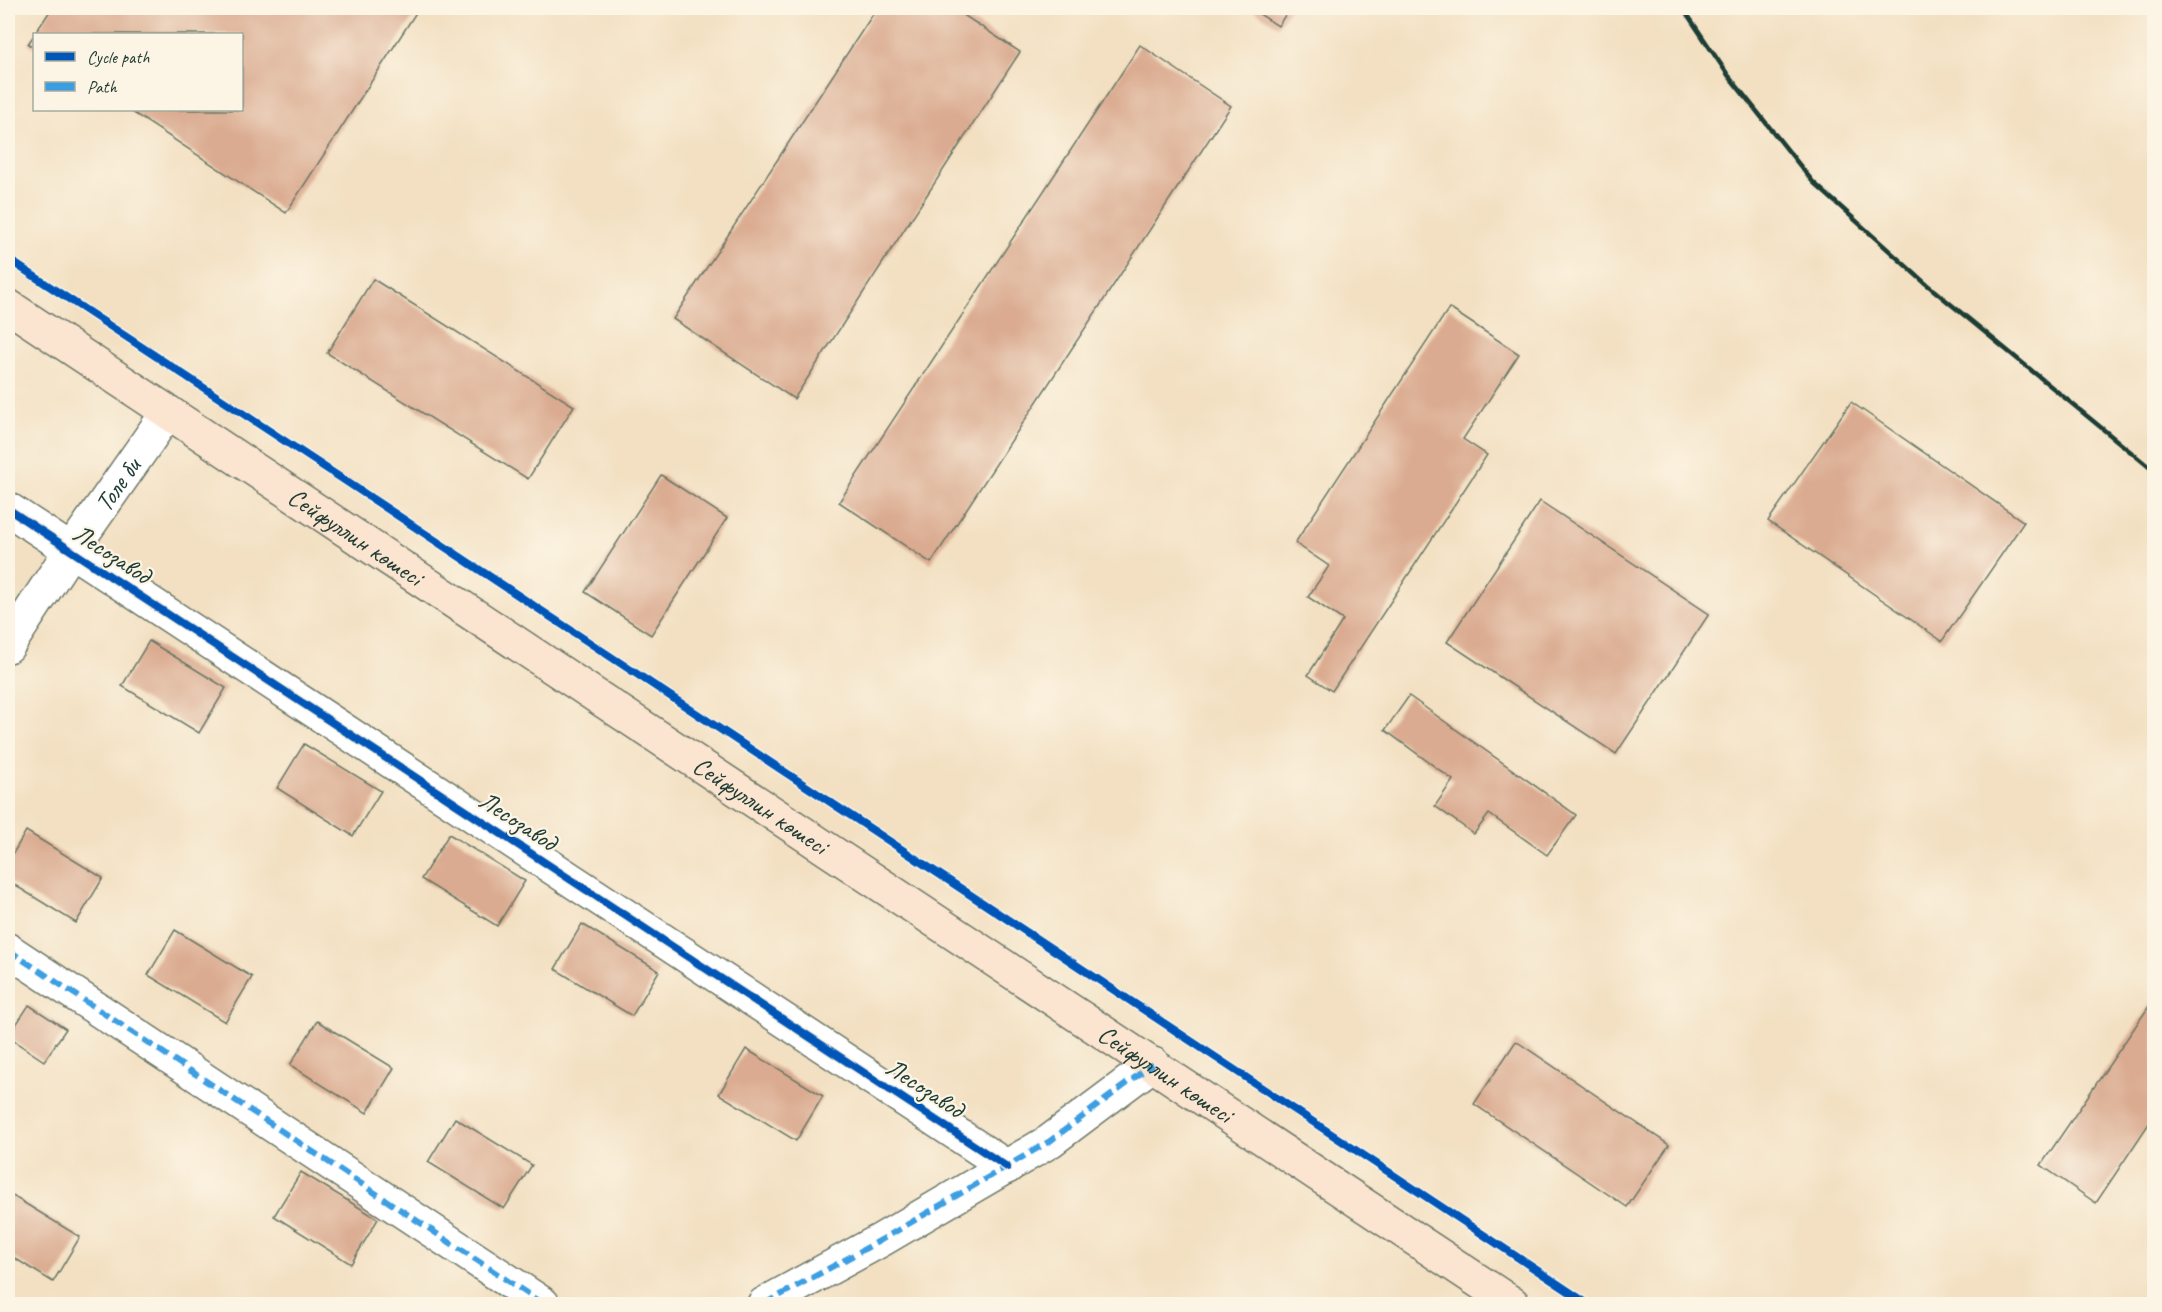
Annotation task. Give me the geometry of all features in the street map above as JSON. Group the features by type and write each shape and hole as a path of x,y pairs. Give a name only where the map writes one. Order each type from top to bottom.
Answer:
{"main road":[{"name":"Сейфуллин көшесі","path":"8,306 1513,1305"}],"street":[{"name":"Толе би","path":"8,646 70,551 168,412"},
{"name":"Лесозавод","path":"8,509 1007,1167"},
{"path":"8,950 543,1305"},
{"path":"764,1305 881,1240 1050,1141 1153,1064"}],"building":[{"path":"52,8 419,8 286,213 131,111 243,111 243,33 36,33"},
{"path":"877,8 953,8 1020,52 794,399 673,319"},
{"path":"1250,8 1290,8 1278,26"},
{"path":"33,36 33,47 28,44"},
{"path":"1140,45 1231,106 931,563 839,502"},
{"path":"373,279 574,406 528,479 327,353"},
{"path":"1449,308 1519,354 1463,439 1487,455 1332,691 1308,675 1343,620 1308,597 1329,566 1295,543"},
{"path":"1851,402 2024,522 1942,641 1768,521"},
{"path":"661,475 727,518 651,635 585,592"},
{"path":"1540,501 1709,614 1616,754 1447,642"},
{"path":"149,641 226,688 199,733 122,686"},
{"path":"1409,696 1576,815 1547,855 1489,814 1474,834 1435,806 1453,780 1385,730"},
{"path":"304,744 381,791 353,836 277,788"},
{"path":"26,831 103,878 76,923 8,881 8,862"},
{"path":"449,834 525,881 497,926 421,879"},
{"path":"582,924 659,971 632,1016 555,969"},
{"path":"175,930 252,977 225,1022 148,975"},
{"path":"2154,999 2154,1116 2096,1203 2041,1165"},
{"path":"29,1005 66,1029 44,1061 8,1037"},
{"path":"317,1021 394,1068 367,1113 290,1065"},
{"path":"1516,1041 1669,1145 1627,1207 1474,1104"},
{"path":"746,1049 823,1096 796,1141 719,1094"},
{"path":"455,1118 532,1165 504,1209 428,1162"},
{"path":"301,1172 378,1219 351,1264 274,1216"},
{"path":"8,1193 80,1237 53,1282 8,1254"}],"railway":[{"path":"1683,8 1728,75 1813,182 1925,283 2154,471"}],"marked path":[{"path":"8,950 543,1304"},
{"path":"764,1304 881,1240 1050,1141 1153,1064"}],"cycle path":[{"path":"8,259 1588,1304"},
{"path":"8,509 1007,1167"}]}
